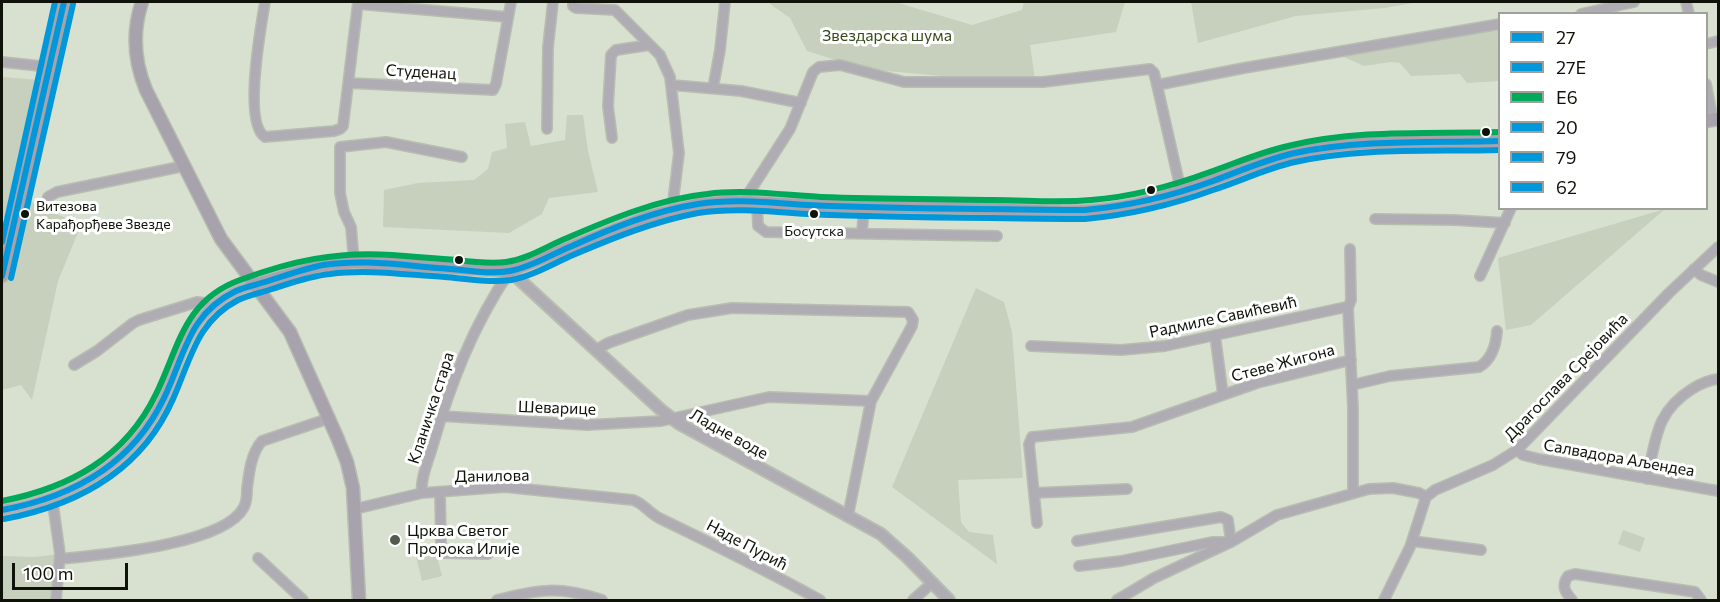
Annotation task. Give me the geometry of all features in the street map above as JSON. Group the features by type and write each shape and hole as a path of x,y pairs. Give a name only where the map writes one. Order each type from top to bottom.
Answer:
{"main road":[{"path":"2,271 64,2"},
{"path":"142,2 135,32 138,68 152,104 221,239 290,332 330,418 351,474 359,600"},
{"path":"254,285 301,270 354,262 510,271 630,223 672,210 708,203 1085,210 1123,207 1181,192 1266,161 1327,147 1369,142 1498,141"}],"street":[{"path":"265,2 255,63 255,101 259,132 265,137 340,129 344,118 358,3 508,17 511,2"},
{"path":"547,129 548,47 553,2"},
{"path":"573,2 576,8 615,10 663,60 672,85 679,153 672,210"},
{"path":"713,88 725,2"},
{"path":"1590,12 1634,2"},
{"name":"Студенац","path":"349,83 490,91 496,84 508,17"},
{"path":"1157,85 1498,24"},
{"path":"612,138 608,106 611,55 616,50 650,45"},
{"path":"2,62 50,67"},
{"path":"743,202 790,129 814,70 833,65 848,66 904,82 1042,82 1150,69 1154,73 1181,192"},
{"path":"672,85 758,93 801,103"},
{"path":"1708,90 1713,120"},
{"path":"354,262 351,227 344,212 340,193 340,147 386,142 462,157"},
{"path":"48,197 57,192 184,166"},
{"path":"757,203 758,226 766,232 997,236"},
{"path":"862,233 864,207"},
{"path":"1480,276 1512,210"},
{"path":"1374,219 1454,219 1506,223"},
{"name":"Драгослава Срејовића","path":"1426,497 1435,490 1493,465 1517,450 1669,293 1719,247"},
{"path":"1350,249 1351,300 1348,308 1352,360 1353,493"},
{"path":"1694,269 1719,282"},
{"name":"Ладне воде","path":"510,271 673,419 887,538 949,600"},
{"name":"Кланичка стара","path":"422,493 426,469 441,416 463,355 510,271"},
{"path":"2,510 52,497 84,484 118,460 138,440 163,401 189,335 210,308 232,292 254,285"},
{"path":"74,365 139,320 197,302 205,303 210,308"},
{"path":"596,350 608,343 688,315 732,308 905,311 911,316 912,326 871,401 848,516"},
{"name":"Радмиле Савићевић","path":"1031,346 1121,350 1146,348 1348,308"},
{"path":"1352,385 1390,376 1479,367 1488,359 1496,342 1497,331"},
{"name":"Стеве Жигона","path":"1215,335 1223,395"},
{"name":"Стеве Жигона","path":"1037,523 1029,444 1032,437 1131,427 1265,381 1352,360"},
{"path":"1647,479 1658,430 1666,411 1672,403 1694,388 1719,379"},
{"name":"Шеварице","path":"441,416 587,425 673,419 769,397 871,401"},
{"path":"60,559 132,550 201,536 230,522 244,508 253,459 262,441 330,418"},
{"name":"Салвадора Аљендеа","path":"1517,450 1523,455 1539,459 1719,491"},
{"name":"Данилова","path":"355,509 422,493 505,487 630,499 640,502 649,513 660,518"},
{"path":"1118,600 1154,578 1231,543 1277,515 1369,489 1393,488 1419,493 1426,497 1412,541 1384,600"},
{"path":"1034,493 1127,489"},
{"path":"440,492 443,553 488,554"},
{"path":"52,497 60,559 56,600"},
{"path":"1077,541 1221,517 1227,520 1231,543"},
{"name":"Наде Пурић","path":"660,518 809,598 820,600"},
{"path":"1412,541 1481,550"},
{"path":"1079,566 1121,561 1212,542 1231,543"},
{"path":"258,558 303,600"},
{"path":"1572,600 1564,590 1568,576 1575,574 1695,591 1701,600"},
{"path":"913,600 932,583"},
{"path":"497,600 533,592 564,590 602,600"}],"green space":[{"name":"Звездарска шума","path":"772,2 895,2 972,25 1022,10 1024,2 1125,2 1116,32 1030,45 1035,79 965,78 865,69 807,51 790,18 770,4"},
{"path":"1191,2 1419,2 1384,8 1296,16 1198,43"},
{"path":"1498,26 1498,81 1467,83 1460,74 1411,76 1400,63 1364,66 1335,53"},
{"path":"2,77 39,80 26,127 10,212 2,219"},
{"path":"567,115 583,115 588,151 598,192 549,198 542,214 509,233 383,227 384,190 418,183 474,180 488,169 492,152 507,148 505,124 525,122 531,146 565,140"},
{"path":"24,199 81,225 58,281 32,400 21,385 2,390 2,285"},
{"path":"1664,210 1531,325 1506,330 1498,258"},
{"path":"976,288 1004,302 1012,332 1023,478 958,480 961,522 969,532 993,535 997,564 892,487"},
{"path":"1623,530 1645,538 1640,552 1618,544"},
{"path":"434,544 442,576 422,581 414,549"},
{"path":"60,554 56,600 2,600 2,556 34,557"}],"transit line":[{"name":"62","path":"2,242 55,2"},
{"name":"20","path":"2,276 64,2"},
{"name":"79","path":"11,278 73,4"},
{"name":"E6","path":"2,501 50,488 92,467 111,453 143,416 156,394 186,327 206,300 221,289 240,280 296,263 333,256 372,254 482,263 506,262 530,255 618,217 671,200 707,194 750,192 821,197 1091,200 1137,194 1196,177 1268,151 1314,141 1393,133 1498,132"},
{"name":"27","path":"2,510 28,504 76,487 98,474 135,442 151,422 164,398 190,337 207,311 220,300 243,288 323,265 337,263 395,264 501,272 526,267 587,239 634,221 698,204 748,201 863,207 1085,210 1166,196 1274,158 1295,153 1397,142 1498,141"},
{"name":"27E","path":"4,519 57,504 82,494 105,480 144,446 160,424 196,343 213,319 242,298 308,278 359,272 486,281 511,280 535,273 603,242 634,231 682,216 715,211 748,210 895,217 1085,219 1166,205 1274,168 1320,157 1371,152 1498,150"}],"place":[{"name":"Витезова Карађорђеве Звезде","path":"25,214"},
{"name":"Босутска","path":"814,214"},
{"name":"Црква Светог Пророка Илије","path":"395,540"}]}
